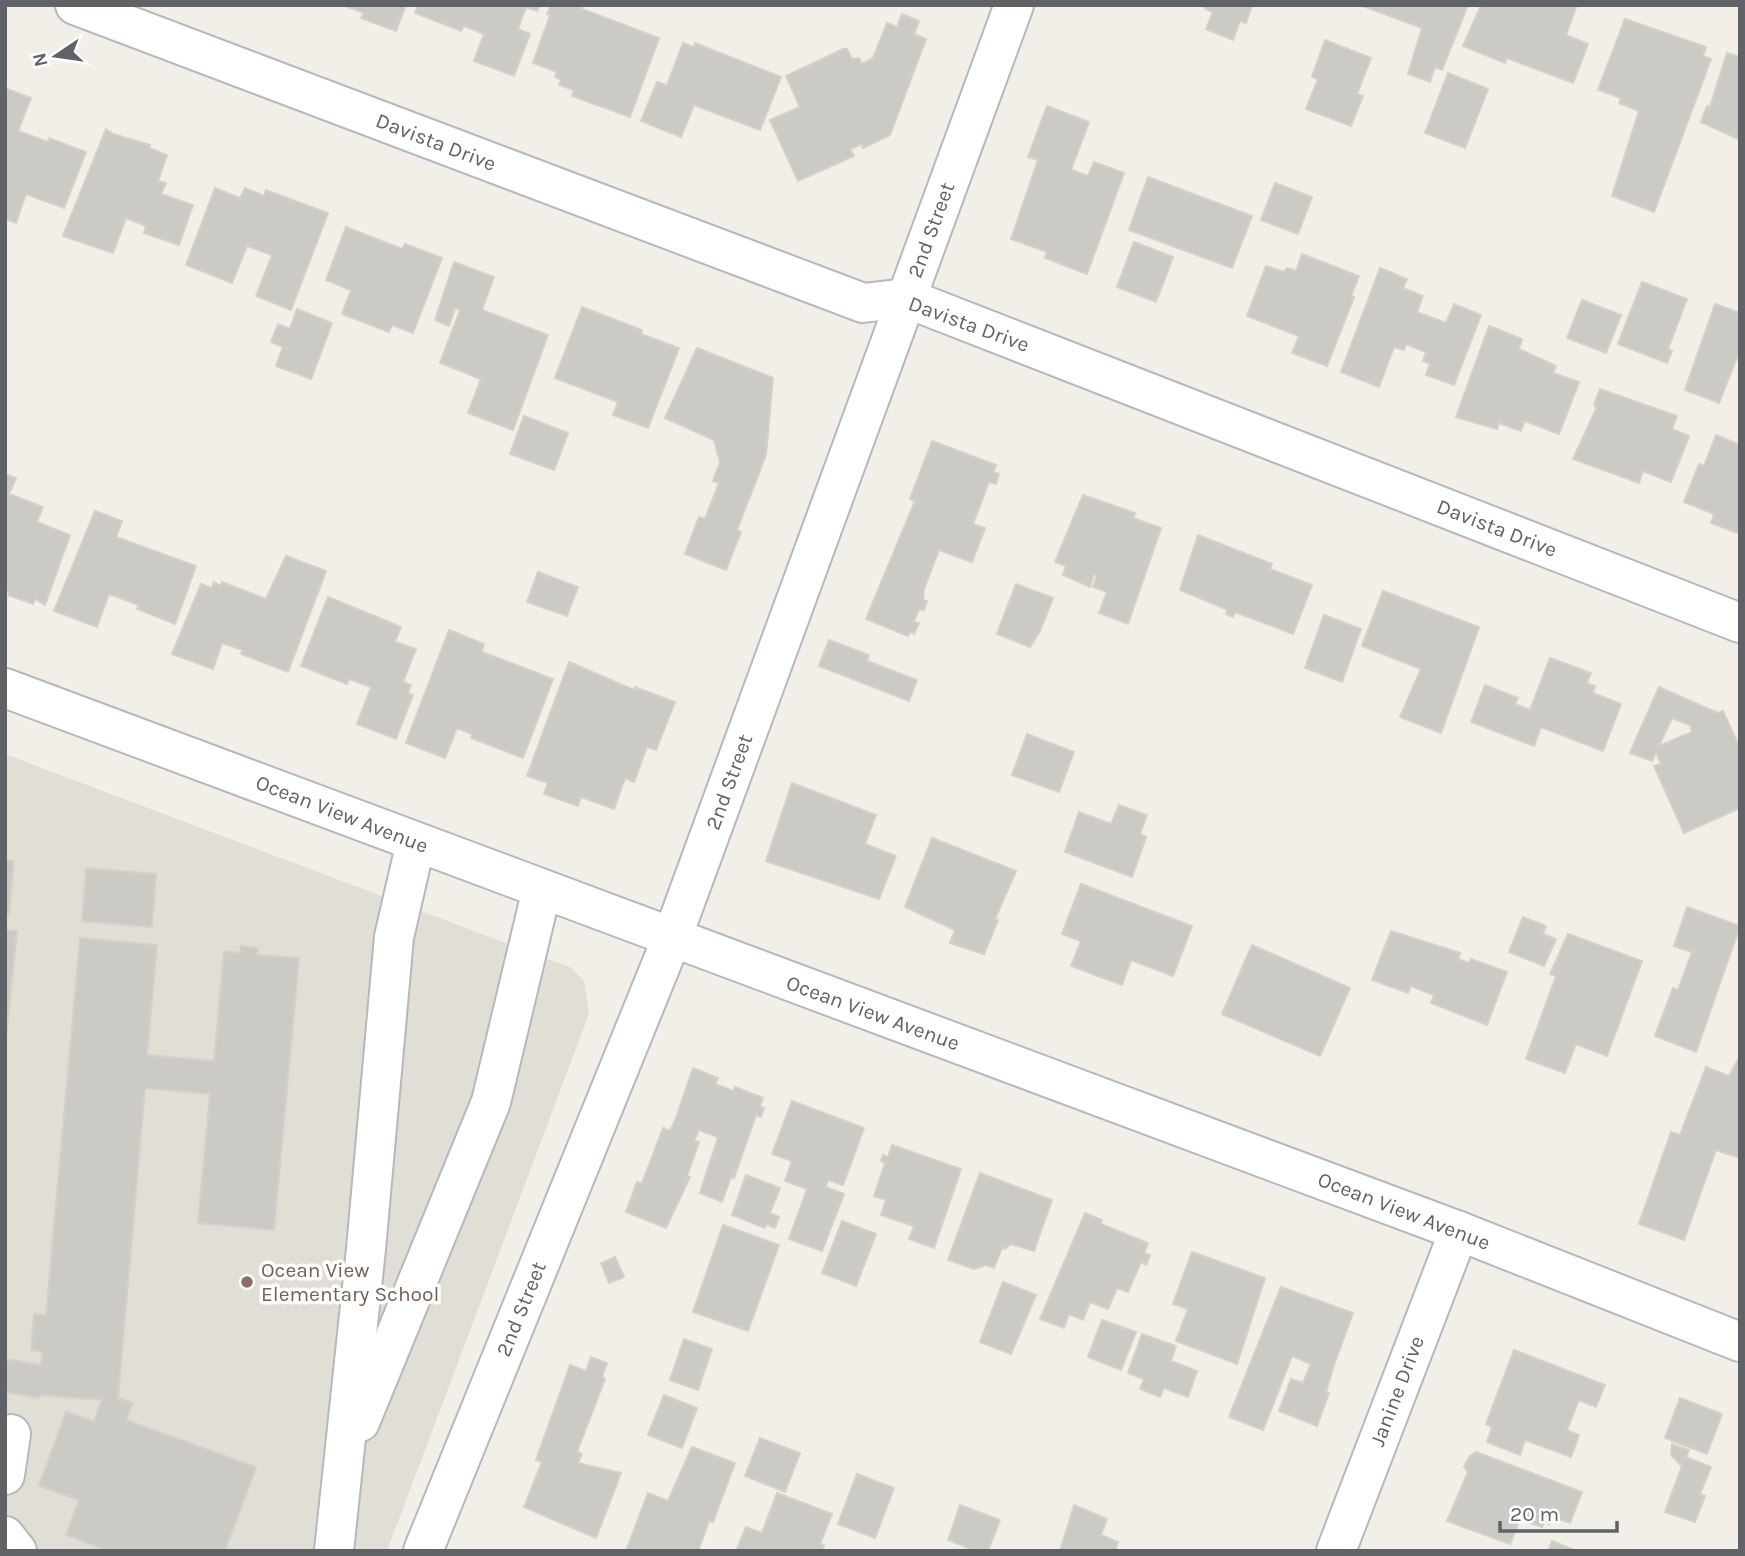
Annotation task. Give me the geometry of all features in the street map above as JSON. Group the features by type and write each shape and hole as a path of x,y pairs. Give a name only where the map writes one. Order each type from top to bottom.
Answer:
{"street":[{"name":"Davista Drive","path":"75,5 863,303 906,298 1740,623"},
{"name":"2nd Street","path":"423,1551 672,938 1014,5"},
{"name":"Ocean View Avenue","path":"5,688 1458,1231 1740,1342"},
{"path":"334,1551 366,1249 394,937 415,842"},
{"path":"344,1462 491,1102 542,889"},
{"name":"Janine Drive","path":"1336,1551 1458,1231"},
{"path":"5,1475 11,1434"},
{"path":"5,1536 17,1551"}],"shaded area":[{"name":"Ocean View Elementary School","path":"5,754 572,968 584,981 589,1014 387,1551 5,1551"}],"building":[{"path":"343,5 406,5 396,31 361,18 364,13"},
{"path":"418,5 540,5 537,11 526,7 518,29 530,34 514,76 474,61 484,34 464,26 461,31 415,13"},
{"path":"551,5 583,5 582,9 659,38 630,117 572,96 574,90 559,85 561,80 555,77 557,72 533,63"},
{"path":"1206,5 1252,5 1246,23 1240,21 1233,40 1206,29 1213,12 1205,9"},
{"path":"1468,5 1442,70 1435,67 1430,82 1408,74 1422,28 1363,6"},
{"path":"1481,5 1577,5 1566,35 1588,44 1573,83 1507,58 1505,63 1463,46"},
{"path":"902,14 919,21 914,34 926,39 890,135 863,148 862,144 850,149 854,156 798,181 770,120 800,107 786,76 843,49 847,49 852,59 859,58 862,64 873,58 887,23 897,27"},
{"path":"1625,19 1706,47 1703,56 1711,59 1654,212 1612,196 1639,111 1619,103 1621,98 1598,90"},
{"path":"1325,40 1371,58 1357,94 1363,96 1351,126 1306,109 1318,79 1312,77"},
{"path":"683,43 694,47 695,43 781,77 760,130 694,105 681,137 641,121 657,82 667,85"},
{"path":"1727,53 1740,57 1740,140 1701,122 1707,106 1710,107"},
{"path":"1448,73 1488,89 1465,148 1425,133"},
{"path":"5,88 31,98 18,131 48,142 49,138 86,152 64,208 26,194 16,223 5,219"},
{"path":"1047,106 1089,122 1071,170 1088,176 1094,162 1124,173 1087,274 1045,258 1047,252 1011,239 1038,160 1028,157"},
{"path":"106,129 113,134 150,145 149,148 167,155 158,181 166,183 161,194 193,205 179,245 144,233 146,226 126,218 113,253 63,236"},
{"path":"1148,177 1252,216 1232,268 1129,230"},
{"path":"1275,183 1312,197 1298,234 1261,220"},
{"path":"215,188 240,198 245,188 264,196 266,190 328,213 291,310 256,296 272,255 247,246 232,283 186,265"},
{"path":"346,227 402,249 405,244 442,258 413,333 392,325 389,332 342,314 351,290 326,280"},
{"path":"1134,242 1173,257 1156,302 1117,287"},
{"path":"1302,254 1359,276 1351,296 1354,297 1327,366 1292,353 1299,336 1247,316 1266,266 1284,272 1287,268 1296,271"},
{"path":"454,262 494,277 482,310 548,335 513,430 468,413 481,379 440,363 460,310 455,308 449,326 435,320"},
{"path":"1380,268 1407,279 1403,288 1423,296 1417,312 1446,323 1454,304 1481,315 1454,385 1426,375 1430,364 1423,361 1426,352 1406,344 1404,350 1394,347 1379,387 1341,372"},
{"path":"1642,282 1687,299 1668,349 1672,351 1667,363 1618,344"},
{"path":"1582,300 1621,315 1606,353 1567,338"},
{"path":"1715,304 1740,313 1740,350 1719,403 1685,390"},
{"path":"582,307 642,330 641,334 679,348 648,428 613,415 618,402 555,378"},
{"path":"297,309 332,323 311,379 276,366 283,347 271,342 278,324 290,329"},
{"path":"1489,326 1522,339 1519,349 1556,366 1553,373 1579,382 1559,434 1525,421 1521,431 1499,423 1497,429 1456,417"},
{"path":"697,348 773,378 766,455 737,530 741,532 726,570 685,554 699,517 705,519 719,483 713,481 720,462 714,440 665,418"},
{"path":"1600,389 1677,416 1672,429 1689,436 1671,482 1643,471 1639,483 1573,459 1597,407 1594,405"},
{"path":"524,416 568,433 554,470 510,454"},
{"path":"1716,435 1740,445 1740,534 1711,523 1714,514 1684,502 1699,464 1704,466"},
{"path":"932,441 996,465 993,472 999,474 996,484 989,482 973,524 985,528 972,562 939,550 924,589 923,600 927,601 924,610 919,609 914,622 919,623 914,634 910,632 908,636 866,619 915,501 910,499"},
{"path":"5,474 16,478 9,494 43,507 37,522 70,535 45,605 35,599 33,604 8,595 10,592 5,590"},
{"path":"1083,495 1135,513 1133,518 1161,528 1128,624 1099,613 1107,592 1093,587 1097,575 1094,574 1090,587 1063,575 1066,566 1055,562"},
{"path":"95,511 122,521 116,537 196,566 175,624 137,609 139,605 109,594 97,627 54,611"},
{"path":"1198,535 1272,564 1270,569 1312,585 1293,634 1235,612 1233,617 1226,614 1228,610 1180,590"},
{"path":"286,556 326,571 288,672 241,654 243,650 222,643 213,669 172,654 201,584 212,588 214,582 221,586 222,582 266,599"},
{"path":"538,572 578,587 567,616 527,602"},
{"path":"1016,584 1053,598 1040,631 1030,647 997,634"},
{"path":"1383,591 1479,627 1441,733 1400,717 1421,669 1362,646"},
{"path":"328,597 401,627 395,642 416,649 403,682 411,685 408,693 413,695 396,739 357,724 371,687 349,679 347,684 301,666"},
{"path":"1324,615 1361,629 1342,682 1305,668"},
{"path":"449,630 484,644 482,652 553,679 523,758 471,738 472,734 457,728 445,758 406,743"},
{"path":"829,640 869,655 867,661 917,680 909,701 819,666"},
{"path":"1550,658 1591,673 1587,683 1595,686 1593,693 1621,704 1603,751 1541,727 1534,746 1471,722 1485,685 1518,698 1515,704 1530,710"},
{"path":"569,662 634,690 635,687 675,702 656,750 647,747 634,782 625,778 614,809 581,797 578,806 544,794 548,783 527,776"},
{"path":"1659,687 1718,713 1723,711 1740,748 1740,808 1684,833 1654,766 1661,764 1656,752 1652,761 1630,753","holes":["1672,718 1690,725 1692,732 1659,746"]},
{"path":"1027,734 1074,752 1059,792 1012,775"},
{"path":"792,783 876,815 865,844 896,856 879,899 766,861"},
{"path":"1119,805 1147,815 1140,834 1146,837 1132,877 1065,852 1079,812 1111,824"},
{"path":"932,838 1016,871 995,919 998,920 984,954 950,943 955,930 905,907"},
{"path":"5,860 14,861 9,914 5,913"},
{"path":"86,868 156,874 152,927 82,921"},
{"path":"1081,884 1192,926 1173,976 1131,960 1122,985 1071,966 1081,941 1062,934"},
{"path":"1687,907 1740,926 1696,1052 1655,1036 1673,988 1678,990 1692,952 1674,946"},
{"path":"1523,917 1546,926 1543,934 1556,939 1544,966 1509,952"},
{"path":"5,930 17,931 5,1048"},
{"path":"1391,931 1460,953 1458,959 1469,963 1471,959 1507,972 1487,1025 1431,1003 1434,995 1411,986 1408,993 1372,980"},
{"path":"1568,934 1642,961 1607,1056 1576,1044 1565,1073 1526,1059 1556,976 1550,974"},
{"path":"80,938 157,945 147,1055 214,1061 224,951 240,953 241,946 258,948 257,955 299,958 274,1230 198,1223 210,1094 145,1088 118,1398 133,1403 126,1420 256,1467 225,1551 109,1551 66,1535 79,1500 39,1486 66,1412 94,1421 102,1400 40,1395 39,1398 5,1392 5,1359 41,1365 42,1352 31,1350 34,1314 46,1315"},
{"path":"1252,945 1350,988 1320,1056 1222,1014"},
{"path":"1740,1056 1740,1158 1716,1150 1684,1240 1639,1224 1671,1132 1680,1135 1706,1067 1729,1076"},
{"path":"693,1068 718,1078 715,1084 733,1091 735,1087 763,1098 760,1107 764,1108 761,1117 756,1115 734,1178 731,1177 722,1202 700,1193 718,1137 699,1130 694,1141 699,1142 687,1176 690,1177 666,1228 626,1212 637,1182 642,1183 663,1128 670,1131"},
{"path":"792,1101 864,1128 843,1185 828,1180 826,1187 844,1194 822,1251 789,1239 807,1189 785,1181 792,1161 772,1154"},
{"path":"892,1145 961,1169 934,1248 909,1239 914,1226 881,1215 886,1200 874,1196 885,1163 881,1161 883,1155 888,1157"},
{"path":"980,1173 1052,1200 1034,1251 1011,1244 1005,1249 1002,1248 994,1268 986,1265 974,1269 948,1260"},
{"path":"746,1175 780,1188 770,1213 779,1217 775,1228 766,1224 765,1228 732,1215"},
{"path":"1085,1213 1102,1220 1101,1224 1148,1243 1144,1253 1150,1255 1146,1265 1141,1262 1128,1292 1117,1288 1108,1309 1090,1302 1083,1320 1069,1314 1064,1328 1040,1319"},
{"path":"842,1221 876,1234 856,1286 822,1273"},
{"path":"723,1225 779,1245 748,1331 693,1312"},
{"path":"1192,1252 1265,1278 1237,1364 1176,1341 1188,1309 1173,1304"},
{"path":"615,1257 624,1277 609,1283 601,1263"},
{"path":"1003,1282 1036,1295 1011,1354 980,1342"},
{"path":"1281,1287 1353,1313 1334,1365 1326,1392 1329,1393 1317,1426 1279,1411 1291,1379 1303,1383 1311,1364 1292,1356 1263,1430 1229,1417"},
{"path":"1102,1320 1136,1332 1121,1370 1088,1357"},
{"path":"1142,1334 1176,1346 1171,1361 1197,1371 1188,1397 1164,1388 1160,1397 1140,1389 1144,1379 1128,1373"},
{"path":"684,1339 712,1349 698,1390 670,1380"},
{"path":"1514,1350 1605,1385 1596,1407 1579,1400 1567,1430 1579,1435 1571,1457 1525,1440 1520,1455 1487,1442 1492,1427 1486,1424"},
{"path":"591,1357 607,1363 602,1377 605,1379 577,1452 582,1454 578,1463 621,1473 596,1538 524,1507 542,1462 536,1460 570,1365 586,1371"},
{"path":"664,1395 697,1408 682,1448 648,1435"},
{"path":"1680,1398 1722,1414 1707,1454 1665,1438"},
{"path":"760,1438 800,1453 785,1492 745,1476"},
{"path":"1672,1444 1689,1450 1686,1457 1711,1467 1700,1494 1705,1496 1695,1522 1665,1512 1682,1466 1671,1455"},
{"path":"692,1447 735,1463 713,1522 709,1521 698,1551 626,1551 648,1493 668,1501"},
{"path":"1476,1452 1582,1492 1570,1523 1552,1516 1549,1524 1544,1522 1542,1527 1520,1519 1510,1544 1447,1521 1468,1472 1464,1467 1470,1456"},
{"path":"857,1474 894,1488 875,1538 838,1524"},
{"path":"777,1493 832,1514 820,1544 824,1545 822,1551 736,1551 746,1527 762,1533"},
{"path":"960,1505 1000,1520 988,1551 976,1551 948,1540"},
{"path":"1074,1505 1107,1519 1101,1535 1118,1542 1115,1551 1060,1551"},
{"path":"1552,1541 1577,1551 1548,1551"}],"place":[{"name":"Ocean View Elementary School","path":"247,1282"}]}
